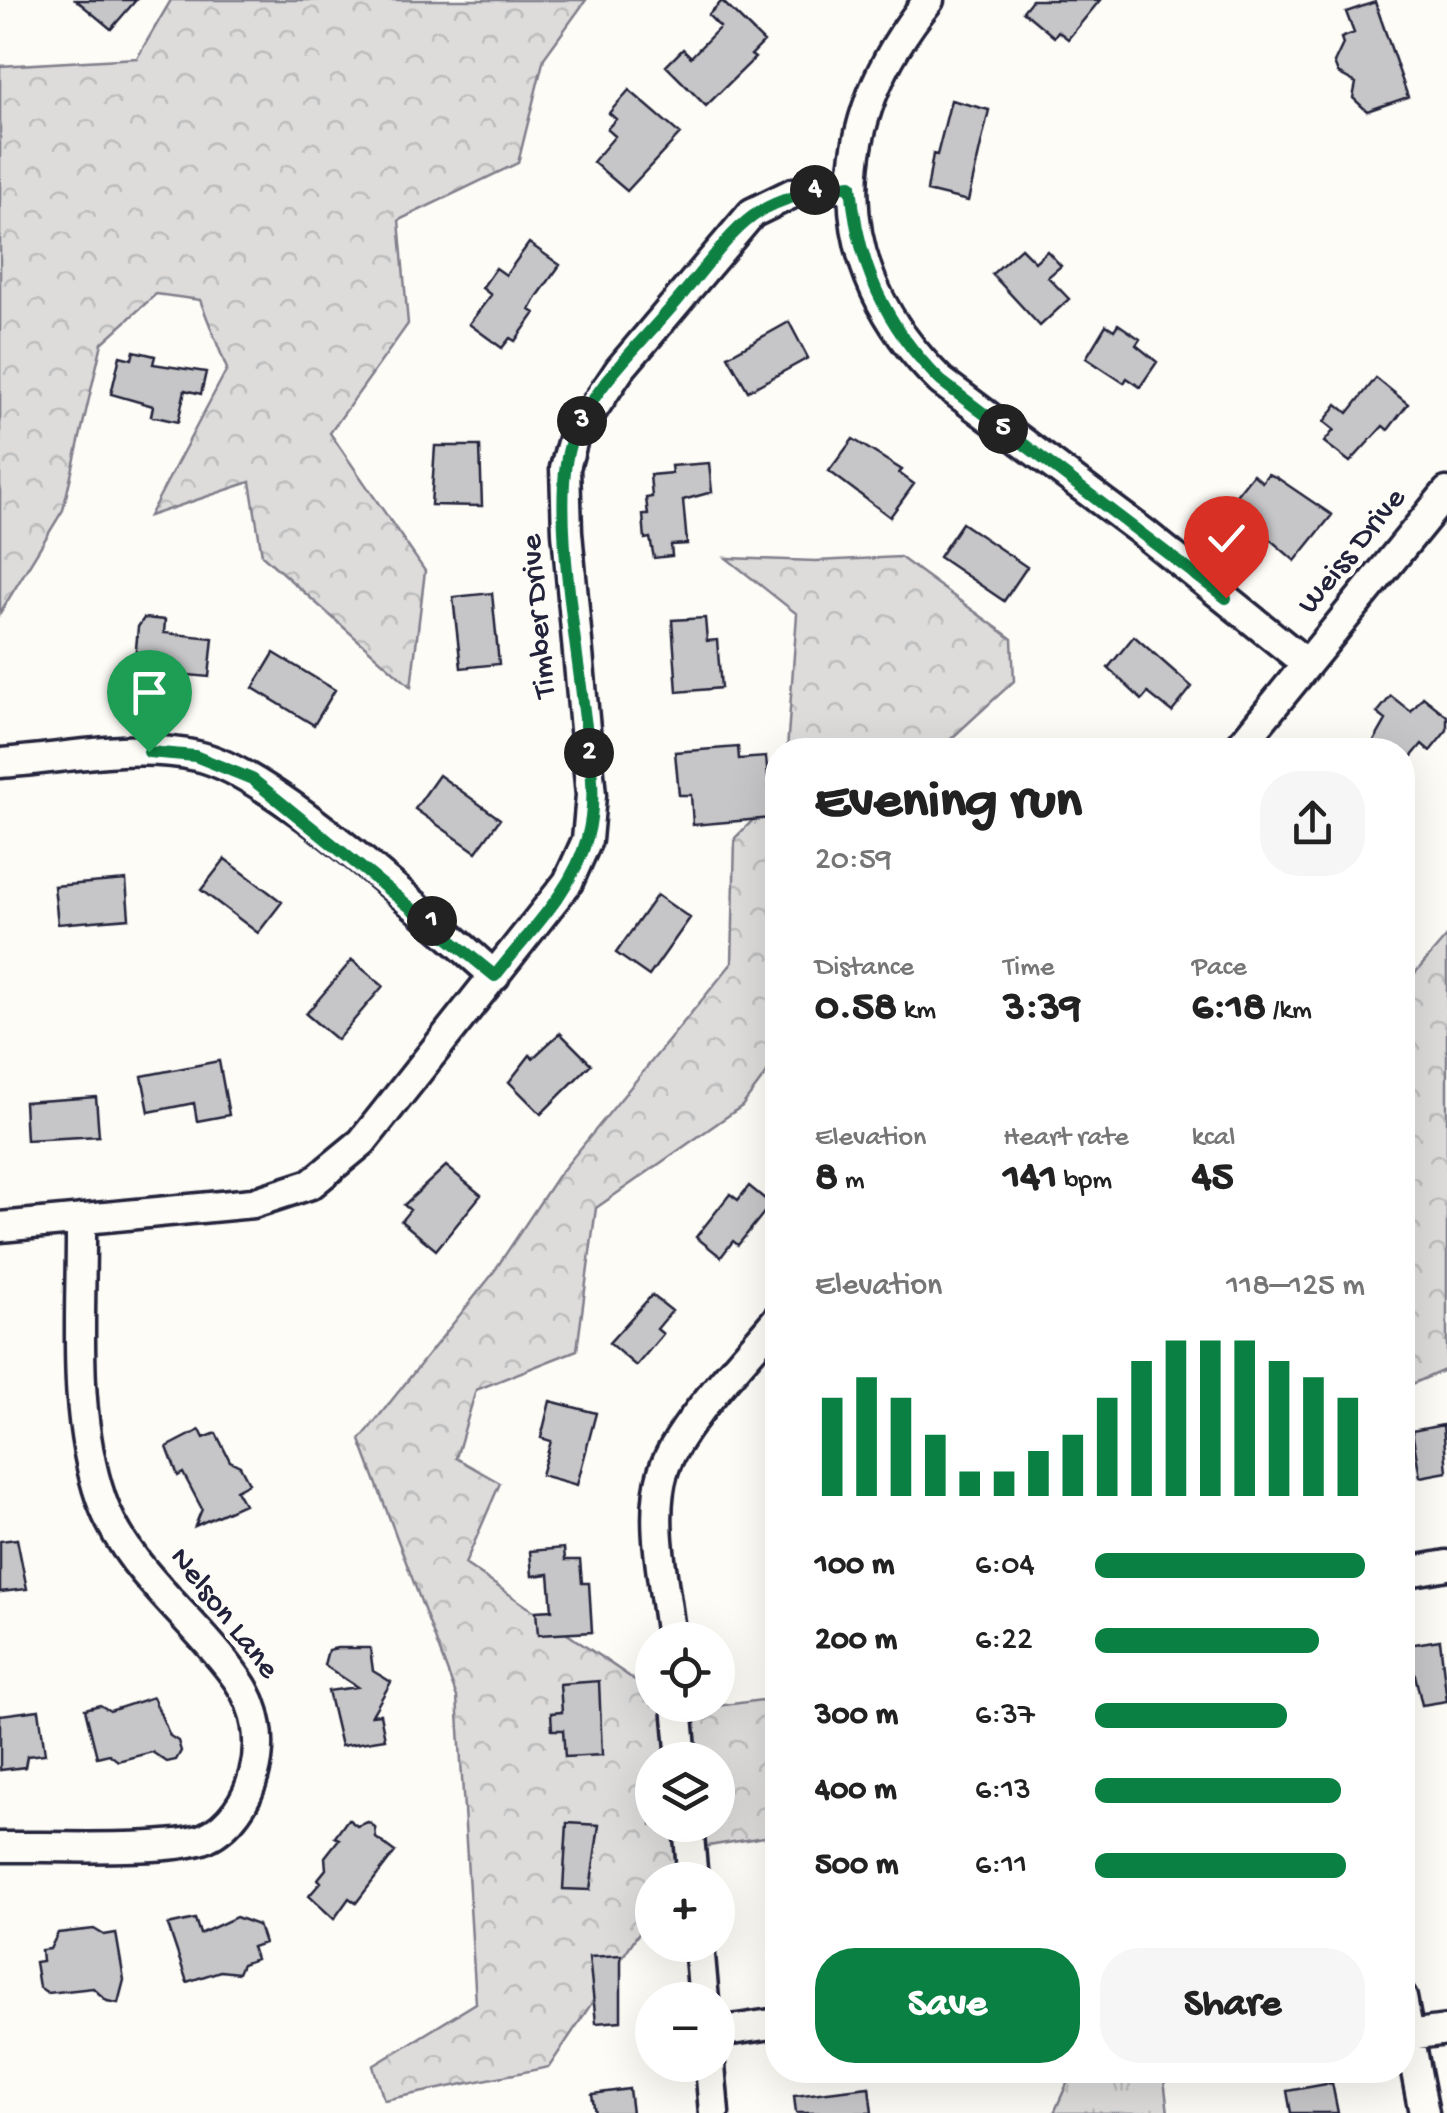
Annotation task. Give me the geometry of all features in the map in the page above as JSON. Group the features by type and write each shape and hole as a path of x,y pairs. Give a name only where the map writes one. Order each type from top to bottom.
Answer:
{"street":[{"path":"929,0 882,66 854,154 851,185 868,278 914,354 941,381 1307,664"},
{"name":"Timber Drive","path":"0,1227 253,1203 311,1184 362,1142 568,882 590,826 590,766 566,532 565,468 572,438 620,368 752,214 793,193 851,185"},
{"name":"Weiss Drive","path":"1247,738 1447,492"},
{"path":"0,764 149,752 195,756 224,764 252,779 324,834 495,976"},
{"name":"Nelson Lane","path":"0,1847 166,1845 203,1838 238,1809 256,1766 257,1720 238,1679 132,1556 101,1500 89,1456 84,1410 81,1219"},
{"path":"668,1622 660,1532 663,1470 677,1443 765,1334"},
{"path":"1415,1570 1447,1566"},
{"path":"735,2029 765,2025"},
{"path":"1415,2034 1447,2030"},
{"path":"1415,2063 1424,2113"},
{"path":"711,2082 714,2113"}],"green space":[{"path":"171,0 586,0 544,58 518,163 399,220 408,324 330,433 425,571 411,687 262,555 250,482 149,516 227,369 200,300 156,294 102,343 63,510 0,613 0,66 137,58"},
{"path":"900,557 1012,639 1014,681 952,738 788,738 797,614 726,558 816,561"},
{"path":"765,808 765,1075 742,1106 596,1208 577,1350 476,1390 456,1458 500,1483 465,1564 635,1680 635,1722 735,1722 735,1704 765,1700 765,1837 735,1842 735,1742 635,1742 635,1842 733,1842 696,1848 686,1862 635,1862 635,1938 549,2067 384,2100 373,2066 476,2003 457,1697 360,1440 491,1276 557,1177 732,963 735,838"},
{"path":"1447,936 1447,1369 1415,1383 1415,973"},
{"path":"1067,2083 1165,2083 1168,2113 1054,2113"}],"building":[{"path":"76,0 136,0 111,29"},
{"path":"1032,0 1100,0 1068,39 1058,31 1054,37 1023,11"},
{"path":"722,1 764,42 751,55 755,58 706,106 666,66 683,49 691,57 720,27 708,15"},
{"path":"1375,2 1408,97 1367,111 1353,98 1356,83 1338,73 1334,63 1343,44 1341,38 1354,33 1346,12"},
{"path":"629,90 680,134 627,191 593,162 615,136 607,129 616,119 609,113"},
{"path":"951,100 989,110 968,201 927,191 933,154 937,155"},
{"path":"529,243 560,265 530,310 535,313 515,341 510,338 502,348 469,324 491,295 482,288 496,268 506,275"},
{"path":"1021,248 1035,262 1047,251 1061,266 1048,277 1069,299 1040,326 992,274"},
{"path":"789,322 808,358 748,391 728,356"},
{"path":"1118,324 1140,339 1136,345 1157,362 1140,387 1127,378 1124,383 1086,358 1106,325 1114,330"},
{"path":"134,351 155,356 153,364 206,372 201,394 185,390 178,422 151,416 153,406 111,394 120,356 132,359"},
{"path":"1376,378 1408,404 1388,430 1383,426 1350,462 1324,442 1334,430 1324,422 1337,404 1348,413"},
{"path":"853,439 902,470 899,473 914,484 890,517 829,471"},
{"path":"435,446 480,446 482,506 431,505"},
{"path":"709,463 712,492 683,500 687,544 671,545 672,556 654,558 650,538 645,539 643,515 648,515 646,498 652,497 650,475 672,473 671,466"},
{"path":"1253,474 1262,482 1268,474 1276,477 1332,515 1295,561 1229,504"},
{"path":"962,523 1027,567 1004,601 939,557"},
{"path":"492,593 499,664 461,668 453,597"},
{"path":"144,618 165,620 164,633 213,638 209,677 134,670 138,627"},
{"path":"705,618 707,641 717,640 721,688 677,692 672,620"},
{"path":"1134,636 1192,687 1172,712 1148,693 1142,700 1108,668"},
{"path":"274,653 335,690 314,725 253,688"},
{"path":"1391,696 1411,712 1423,697 1447,716 1447,730 1430,751 1422,744 1415,752 1415,738 1376,738 1386,720 1377,713"},
{"path":"738,747 739,759 765,757 765,819 693,825 691,795 679,795 675,752"},
{"path":"439,775 500,819 476,852 415,809"},
{"path":"225,859 282,902 258,933 201,890"},
{"path":"126,880 129,918 58,924 54,886"},
{"path":"657,895 690,918 649,976 616,953"},
{"path":"352,960 383,986 337,1040 306,1014"},
{"path":"560,1033 591,1064 541,1114 509,1082 530,1055 533,1058"},
{"path":"219,1061 229,1115 197,1121 194,1103 149,1112 142,1076"},
{"path":"96,1097 99,1136 26,1140 24,1102"},
{"path":"446,1166 481,1195 436,1250 401,1221 410,1210 404,1205"},
{"path":"749,1186 765,1199 765,1211 738,1245 733,1241 721,1257 696,1237 730,1194 738,1200"},
{"path":"652,1295 672,1311 657,1329 663,1334 636,1366 609,1343"},
{"path":"550,1401 596,1413 577,1485 541,1475 551,1441 541,1438"},
{"path":"1443,1425 1447,1472 1420,1477 1415,1430"},
{"path":"200,1430 204,1438 216,1433 230,1461 240,1466 249,1483 236,1490 244,1504 195,1526 202,1509 183,1473 178,1476 167,1447"},
{"path":"17,1539 27,1589 0,1592 0,1541"},
{"path":"564,1548 565,1560 580,1560 582,1583 589,1583 592,1632 538,1635 536,1611 552,1610 549,1574 532,1576 530,1551"},
{"path":"1440,1640 1447,1701 1422,1705 1415,1675 1415,1644"},
{"path":"370,1648 373,1671 391,1682 372,1715 380,1714 385,1739 341,1746 328,1691 357,1687 324,1665 328,1650"},
{"path":"599,1681 602,1755 565,1757 563,1730 552,1730 551,1713 562,1712 560,1684"},
{"path":"153,1697 170,1736 178,1741 181,1751 176,1760 167,1762 152,1752 118,1761 109,1754 97,1757 85,1709 100,1705 110,1711"},
{"path":"39,1710 45,1754 27,1756 25,1767 0,1770 0,1715"},
{"path":"348,1819 357,1826 368,1822 375,1827 376,1838 395,1852 356,1903 349,1898 334,1919 309,1896 321,1882 318,1879 326,1869 325,1857"},
{"path":"567,1823 599,1825 590,1890 563,1889"},
{"path":"236,1917 258,1925 264,1943 252,1947 256,1959 242,1964 238,1973 220,1971 187,1982 168,1925 195,1919 200,1934"},
{"path":"94,1929 104,1935 116,1933 124,1980 118,2003 107,2001 93,1988 48,1993 39,1987 35,1962 42,1961 41,1950 50,1949 58,1933"},
{"path":"621,1955 621,2021 596,2023 589,1957"},
{"path":"1332,2083 1338,2113 1291,2113 1287,2091"},
{"path":"869,2087 872,2113 796,2113 794,2096"},
{"path":"629,2089 632,2113 595,2113 592,2094"}],"route":[{"path":"149,752 195,756 224,764 252,779 431,920 495,976 568,882 590,826 590,766 566,532 565,468 572,438 620,368 740,224 764,204 793,193 851,185 853,215 868,278 886,315 914,354 941,381 1226,598"}]}
